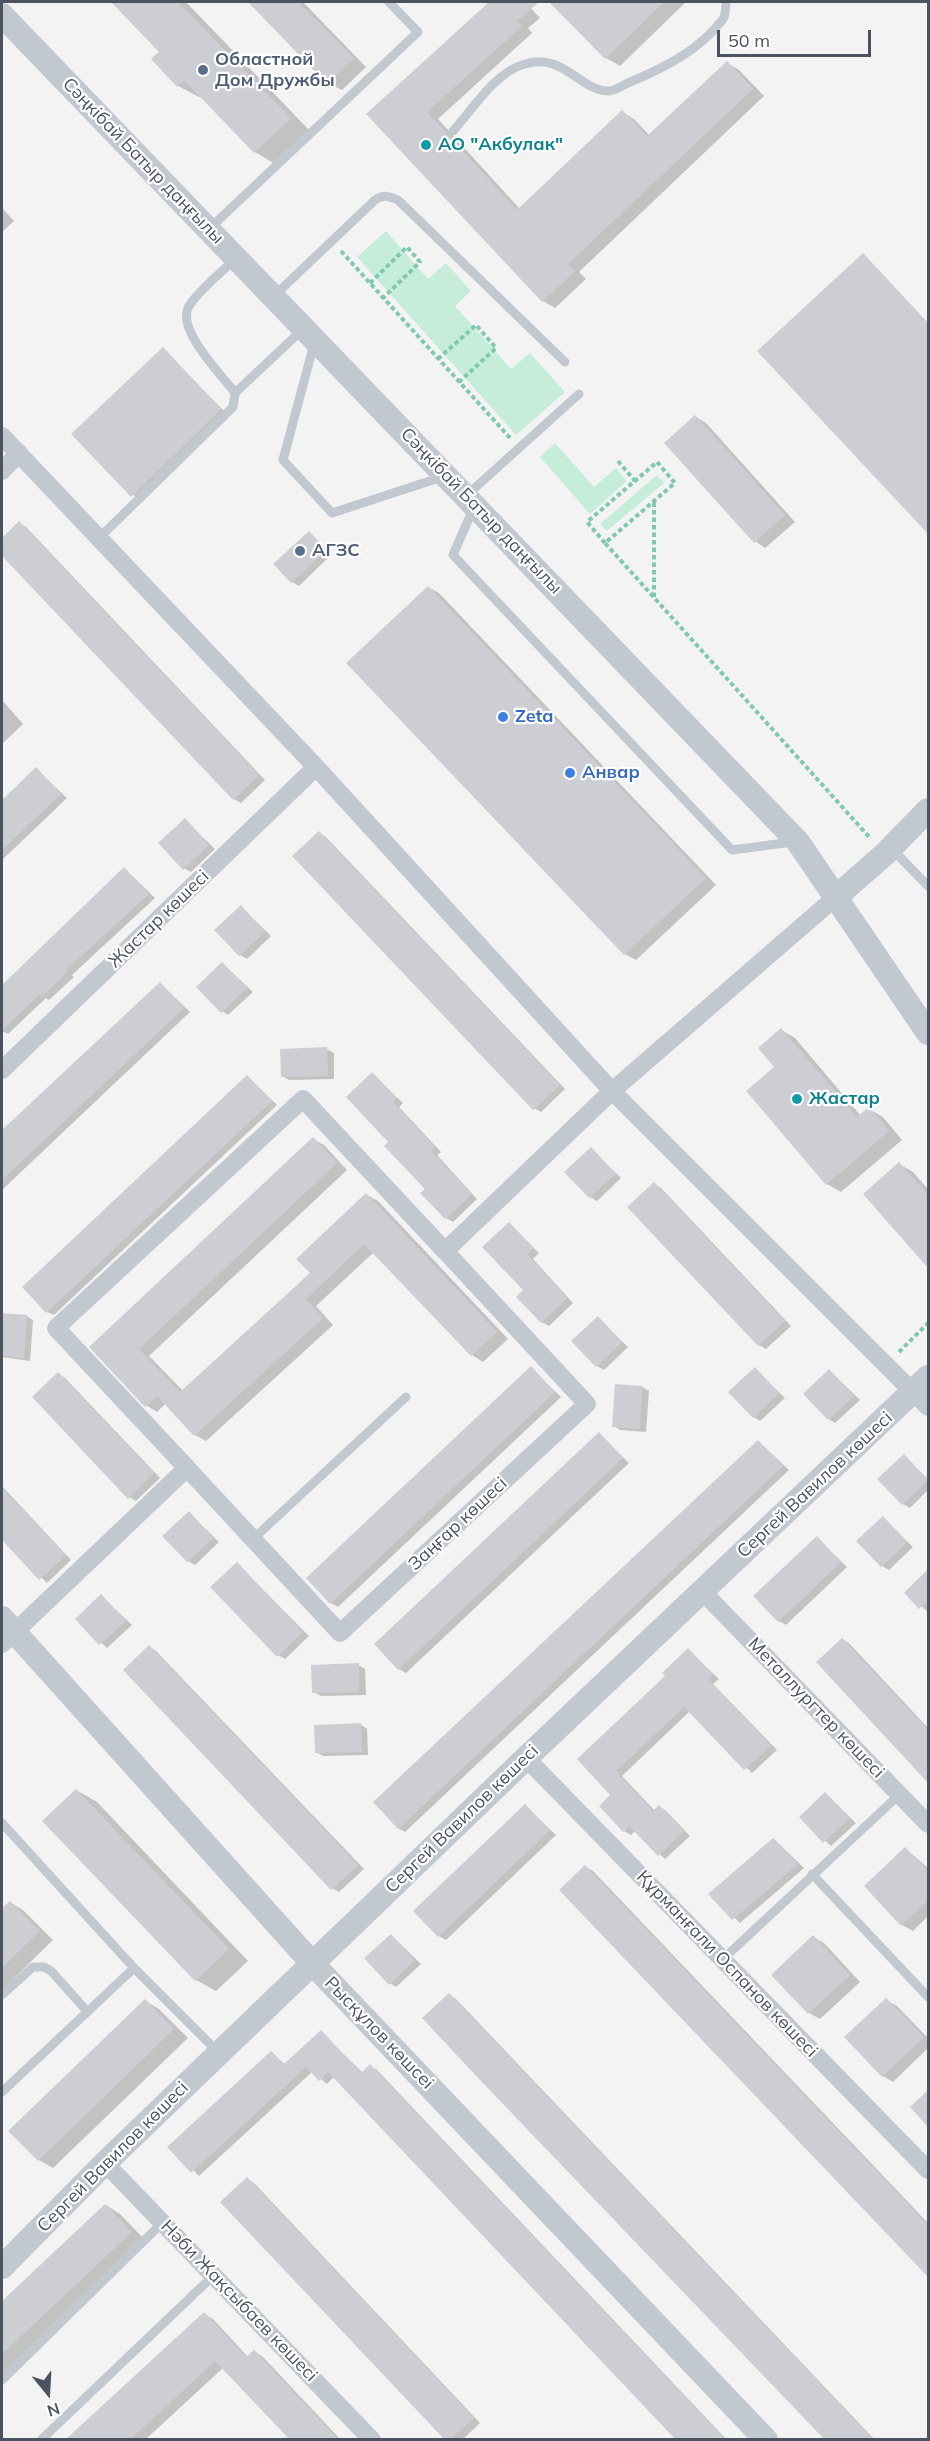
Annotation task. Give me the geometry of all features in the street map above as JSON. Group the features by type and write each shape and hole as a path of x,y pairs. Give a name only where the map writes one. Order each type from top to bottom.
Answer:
{"street":[{"name":"Сәңкібай Батыр даңғылы","path":"2,15 798,842 837,896 928,1033"},
{"path":"2,436 316,767 612,1091 887,1364 924,1392"},
{"path":"2,471 19,453"},
{"name":"Жастар көшесі","path":"2,1070 316,767"},
{"path":"445,1251 612,1091 888,851 928,810"},
{"name":"Заңғар көшесі","path":"303,1099 445,1251 587,1404 340,1633 56,1328 303,1099"},
{"name":"Сергей Вавилов көшесі","path":"4,2261 526,1758 703,1592 924,1392"},
{"path":"6,1631 187,1468"},
{"name":"Металлургтер көшесі","path":"703,1592 928,1824"},
{"name":"Рысқұлов көшсеі","path":"6,1631 312,1963 766,2439"},
{"name":"Құрманғали Оспанов көшесі","path":"526,1758 928,2170"},
{"name":"Нәби Жақсыбаев көшесі","path":"105,2163 372,2439"}],"lane":[{"path":"208,229 418,32 389,2"},
{"path":"453,131 508,70 527,63 548,62 566,69 596,89 610,91 659,69 696,46 724,17 726,2"},
{"path":"274,297 381,196 398,200 565,362"},
{"path":"235,393 192,338 187,322 188,307 237,258"},
{"path":"99,538 233,406 235,393 310,333"},
{"path":"310,333 283,460 333,513 447,476"},
{"path":"579,394 519,448 471,500 453,555 732,850 798,842"},
{"path":"888,851 928,886"},
{"path":"253,1539 405,1398"},
{"path":"722,1960 900,1794"},
{"path":"2,1823 134,1968 219,2053"},
{"path":"812,1874 928,1997"},
{"path":"2,1995 33,1967 44,1967 51,1971 86,2010"},
{"path":"2,2092 86,2010 134,1968"},
{"path":"2,2379 163,2222"},
{"path":"41,2439 214,2275"}],"path":[{"path":"333,243 519,448"},
{"path":"369,283 407,247 420,262 383,298"},
{"path":"438,359 476,325 496,348 459,382"},
{"path":"618,461 635,481"},
{"path":"604,543 675,483 657,462 587,522 604,543 654,598 888,851"},
{"path":"654,501 654,598"},
{"path":"887,1364 928,1323"}],"green space":[{"path":"386,231 428,279 446,263 471,291 455,306 511,369 530,353 565,392 516,435 357,257"},
{"path":"555,443 594,487 616,468 627,481 590,514 540,457"},
{"path":"657,475 664,483 607,531 600,524"}],"building":[{"name":"Областной Дом Дружбы","path":"111,2 178,2 291,118 254,153 184,80 177,87 151,59 159,52"},
{"path":"248,2 298,2 354,58 327,84"},
{"path":"489,2 539,2 517,21 522,26 427,112 517,210 622,110 647,136 727,61 753,89 568,264 575,271 542,302 366,114"},
{"path":"549,2 664,2 605,59"},
{"path":"863,253 928,323 928,534 757,351"},
{"path":"163,347 221,409 131,497 71,434"},
{"path":"695,415 785,515 754,543 664,443"},
{"path":"19,521 259,775 233,800 2,556 2,538"},
{"path":"309,531 327,550 291,583 273,564"},
{"path":"428,586 706,878 624,955 346,663"},
{"path":"36,767 61,794 2,850 2,800"},
{"path":"185,818 209,845 183,870 158,843"},
{"path":"319,831 560,1085 533,1110 292,856"},
{"path":"124,867 149,894 66,970 68,972 41,997 39,995 2,1030 2,985"},
{"path":"241,905 265,932 239,956 214,930"},
{"path":"222,962 247,988 221,1013 196,987"},
{"path":"160,982 184,1008 2,1180 2,1130"},
{"name":"Жастар","path":"781,1028 857,1117 869,1107 889,1131 826,1185 746,1091 774,1067 758,1048"},
{"path":"327,1047 328,1076 281,1077 280,1049"},
{"path":"372,1072 397,1098 393,1102 435,1147 431,1151 472,1194 445,1219 420,1193 425,1189 384,1146 388,1142 346,1097"},
{"path":"247,1075 272,1101 46,1313 22,1287"},
{"path":"313,1137 337,1163 139,1349 180,1392 310,1273 296,1259 366,1193 497,1332 471,1356 364,1244 306,1299 323,1318 194,1436 157,1396 145,1407 89,1347"},
{"path":"591,1147 616,1174 589,1198 564,1172"},
{"path":"899,1162 928,1195 928,1268 863,1194"},
{"path":"654,1182 785,1321 758,1346 627,1207"},
{"path":"509,1222 534,1248 527,1254 567,1298 541,1323 516,1297 523,1290 482,1247"},
{"path":"2,1313 27,1315 24,1358 2,1356"},
{"path":"598,1316 622,1342 596,1367 571,1341"},
{"path":"531,1366 555,1392 330,1604 306,1578"},
{"path":"755,1367 779,1393 753,1418 728,1392"},
{"path":"829,1369 854,1396 828,1420 803,1394"},
{"path":"58,1372 154,1473 128,1499 32,1397"},
{"path":"615,1384 642,1386 640,1429 612,1427"},
{"path":"599,1432 623,1458 398,1670 374,1644"},
{"path":"758,1440 783,1466 398,1829 373,1802"},
{"path":"904,1454 928,1480 902,1505 877,1479"},
{"path":"2,1488 66,1555 39,1580 2,1540"},
{"path":"189,1511 213,1538 187,1562 162,1536"},
{"path":"883,1516 907,1542 881,1567 856,1541"},
{"path":"817,1536 841,1562 778,1622 753,1596"},
{"path":"237,1562 303,1632 277,1657 210,1587"},
{"path":"928,1569 928,1600 919,1609 904,1593"},
{"path":"101,1594 126,1621 99,1645 75,1619"},
{"path":"842,1638 928,1730 928,1783 816,1662"},
{"path":"149,1645 358,1865 331,1890 123,1670"},
{"path":"688,1648 713,1674 708,1679 771,1746 744,1770 684,1707 616,1771 653,1811 659,1805 684,1831 658,1856 629,1826 623,1832 599,1806 610,1795 577,1759 665,1676 662,1673"},
{"path":"359,1663 359,1692 312,1693 311,1665"},
{"path":"361,1723 362,1752 315,1753 314,1725"},
{"path":"76,1789 229,1949 195,1981 42,1821"},
{"path":"825,1792 850,1818 823,1843 799,1817"},
{"path":"525,1804 550,1830 438,1937 413,1911"},
{"path":"773,1838 798,1864 732,1920 708,1894"},
{"path":"905,1847 928,1871 928,1900 901,1926 864,1886"},
{"path":"585,1865 928,2225 928,2277 559,1890"},
{"path":"10,1901 40,1931 2,1968 2,1908"},
{"path":"391,1934 415,1960 389,1985 364,1958"},
{"path":"813,1935 850,1975 808,2014 771,1975"},
{"path":"449,1993 873,2439 824,2439 480,2080 422,2018"},
{"path":"886,1998 924,2037 882,2077 844,2037"},
{"path":"145,1999 174,2029 38,2161 8,2131"},
{"path":"321,2030 361,2073 370,2064 725,2439 675,2439 328,2072 319,2081 306,2067 191,2173 167,2147 271,2051 284,2064"},
{"path":"928,2090 928,2127 910,2107"},
{"path":"247,2177 474,2418 451,2439 444,2439 220,2202"},
{"path":"105,2204 132,2232 2,2354 2,2301"},
{"path":"204,2312 246,2357 254,2350 338,2439 289,2439 215,2361 131,2439 66,2439"}],"place":[{"name":"Областной Дом Дружбы","path":"203,70"},
{"name":"АО \"Акбулак\"","path":"426,145"},
{"name":"АГЗС","path":"300,551"},
{"name":"Zeta","path":"503,717"},
{"name":"Анвар","path":"570,773"},
{"name":"Жастар","path":"797,1099"}]}
